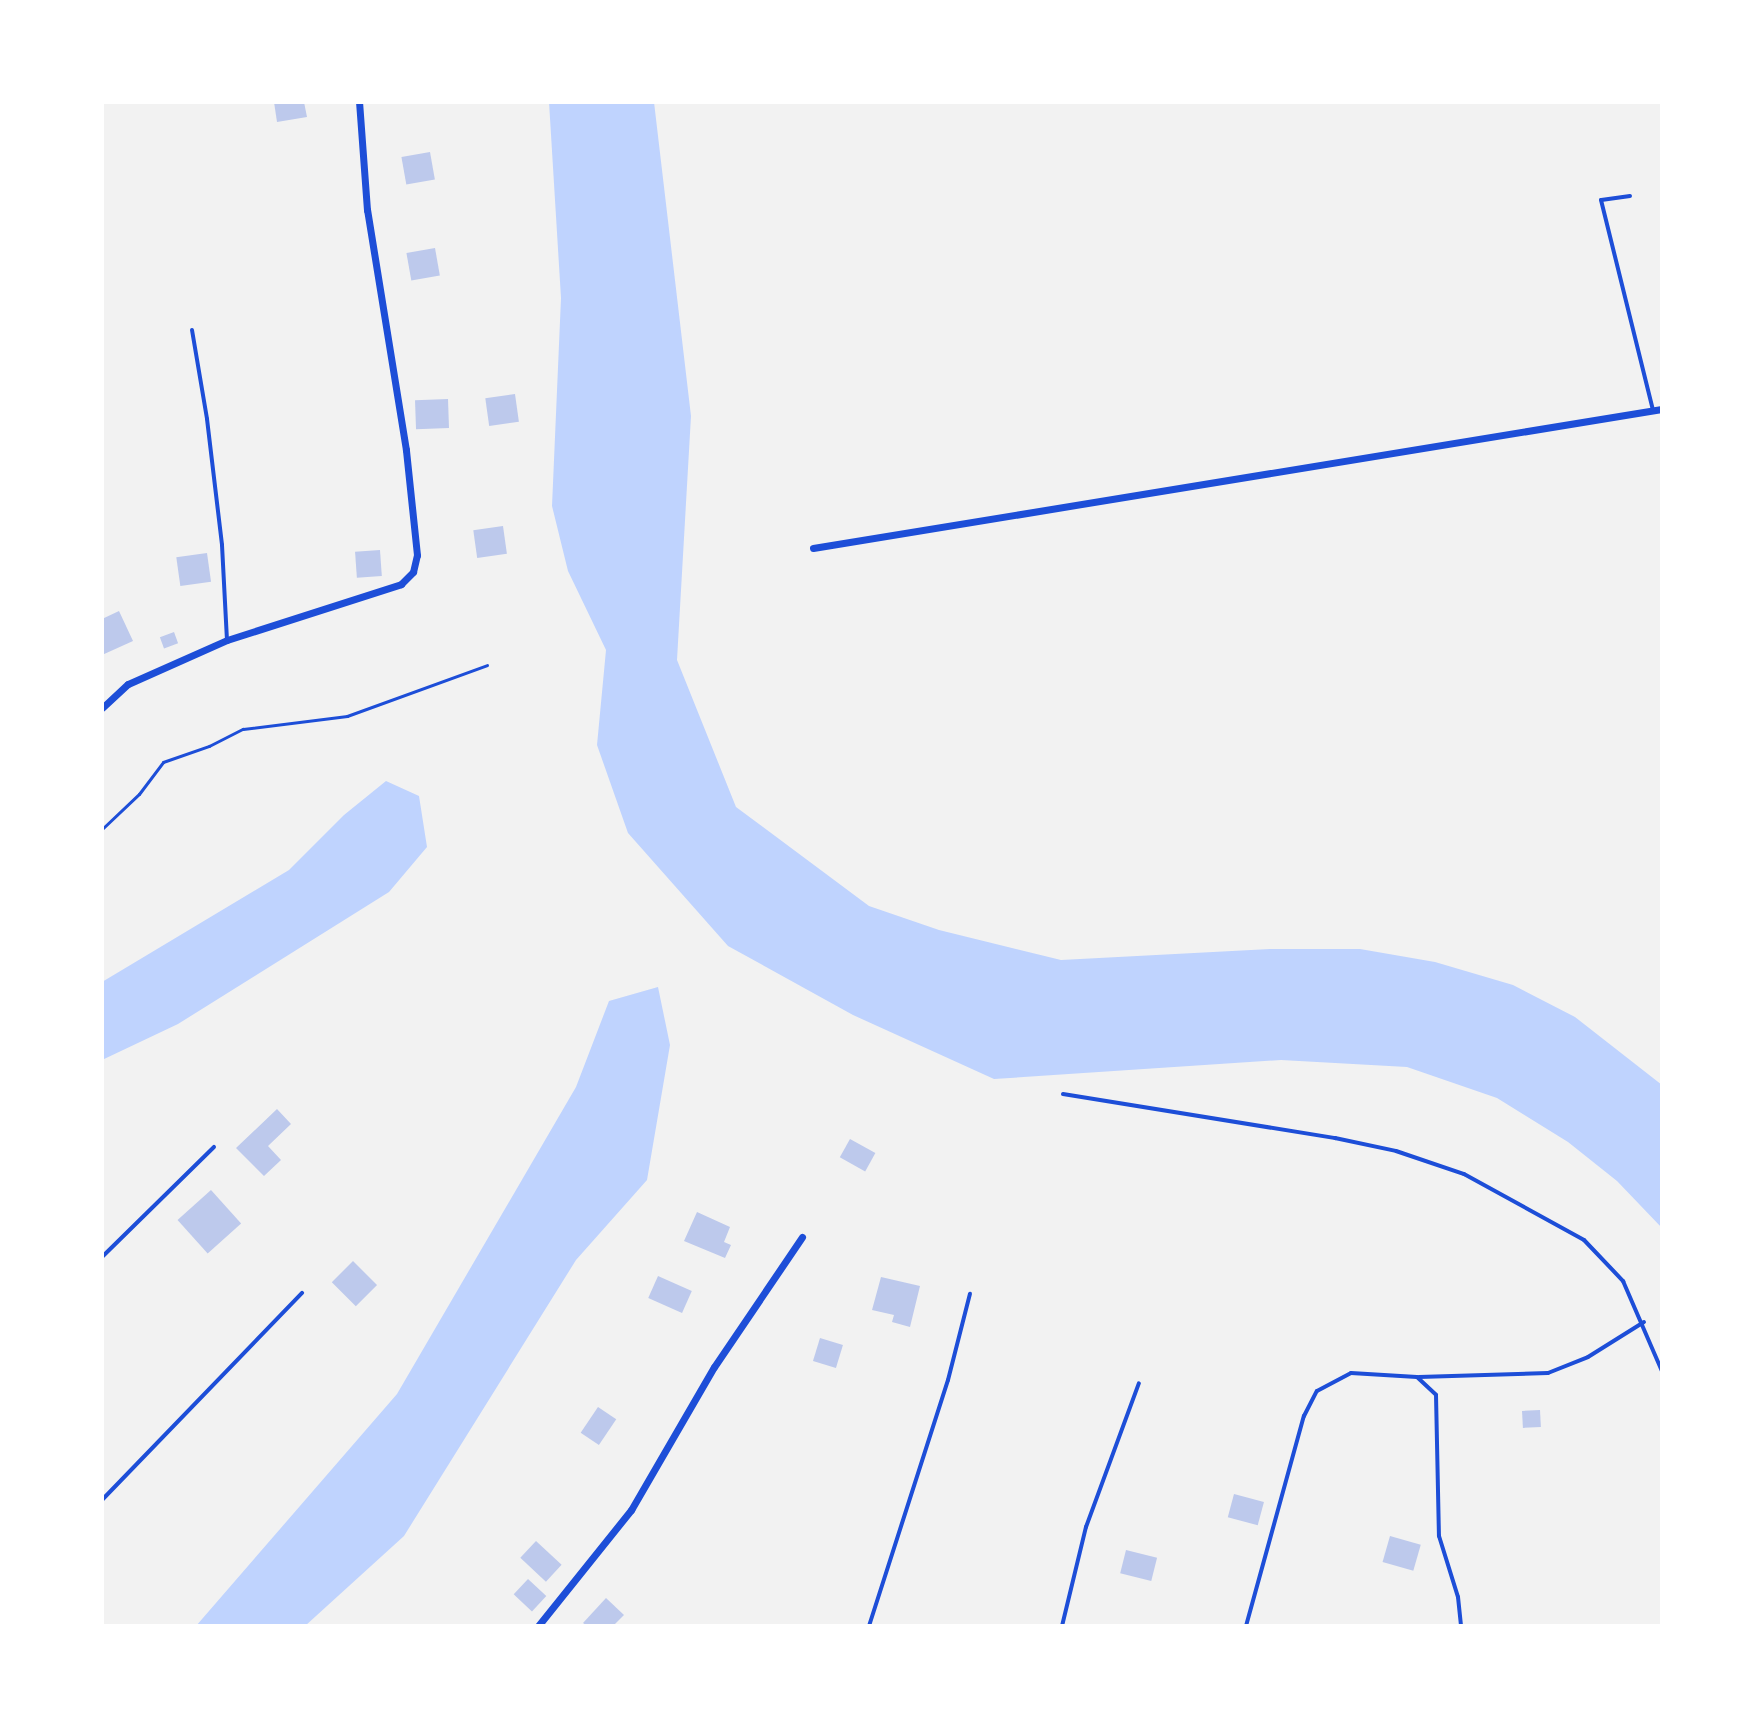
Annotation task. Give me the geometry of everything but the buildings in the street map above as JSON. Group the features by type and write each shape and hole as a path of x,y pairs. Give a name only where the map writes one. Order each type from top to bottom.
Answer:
{"street":[{"path":"102,708 128,684 227,640 401,584 413,572 417,555 406,450 367,210 359,102"},
{"path":"813,548 1658,409"},
{"path":"538,1626 631,1510 714,1367 802,1237"}],"lane":[{"path":"1630,196 1601,200 1658,409"},
{"path":"192,330 217,497 227,640"},
{"path":"1063,1094 1335,1138 1396,1151 1464,1174 1584,1240 1623,1281 1644,1322 1662,1371"},
{"path":"102,1257 214,1147"},
{"path":"102,1500 302,1293"},
{"path":"869,1626 948,1380 970,1294"},
{"path":"1246,1626 1304,1416 1317,1391 1351,1373 1417,1377 1548,1373 1588,1357 1644,1322"},
{"path":"1417,1377 1436,1395 1439,1536 1458,1597 1461,1626"},
{"path":"1062,1626 1086,1527 1139,1383"},
{"path":"741,1626 775,1626"}],"path":[{"path":"102,829 139,794 163,762 209,746 243,729 347,716 487,665"}],"water":[{"path":"549,102 654,102 691,416 677,660 736,807 869,906 939,930 1061,960 1270,949 1360,949 1435,962 1513,985 1575,1017 1662,1085 1662,1228 1617,1181 1568,1142 1497,1098 1407,1067 1281,1060 994,1079 853,1015 728,946 628,833 597,745 606,650 568,571 552,506 561,298"},
{"path":"386,781 419,796 427,847 389,892 178,1024 102,1060 102,982 289,870 344,815"},
{"path":"658,987 670,1045 647,1180 576,1260 404,1536 305,1626 196,1626 397,1394 576,1087 609,1001"}]}
